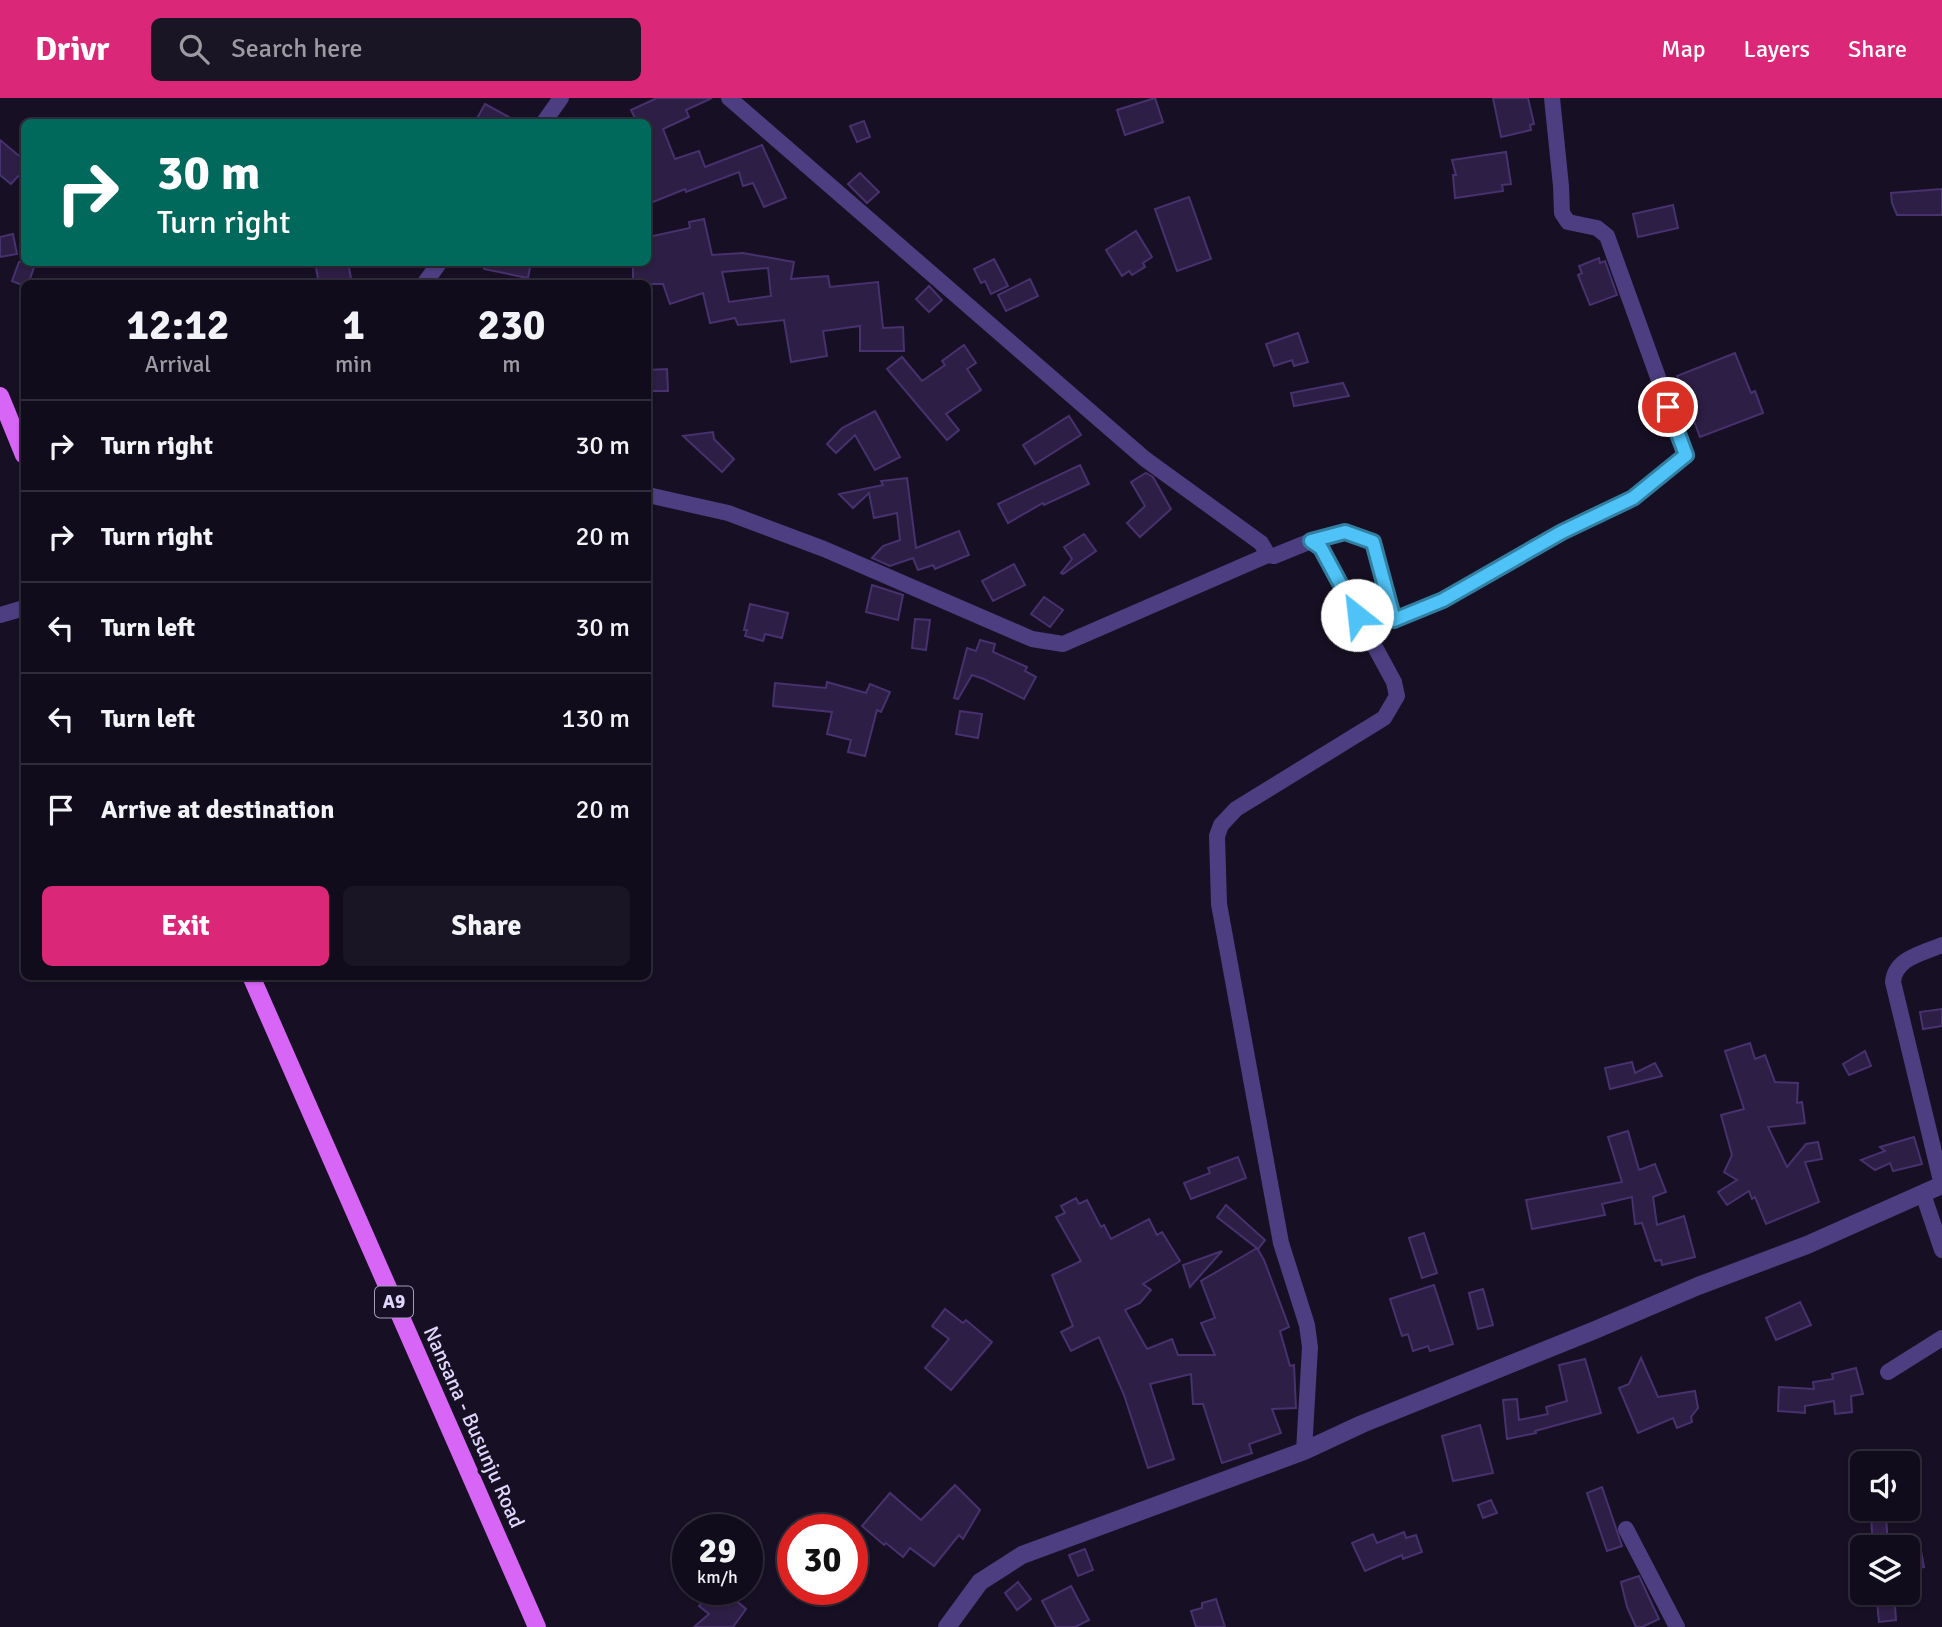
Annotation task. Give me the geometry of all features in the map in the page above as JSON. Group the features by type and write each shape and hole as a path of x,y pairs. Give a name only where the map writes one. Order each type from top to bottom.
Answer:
{"main road":[{"path":"0,396 21,448"},
{"name":"Nansana - Busunju Road","path":"253,980 537,1627"}],"street":[{"path":"546,119 561,98"},
{"path":"729,98 1145,459 1244,529 1261,543 1268,555"},
{"path":"651,496 727,513 824,549 1032,639 1063,644 1268,555 1274,556 1311,541 1345,532 1373,542 1394,620 1443,600 1562,532 1633,498 1686,455 1607,236 1597,228 1568,222 1562,213 1562,186 1552,98"},
{"path":"1304,1451 1310,1347 1307,1325 1281,1243 1219,904 1217,836 1221,825 1236,809 1384,718 1397,696 1394,682 1321,548 1311,541"},
{"path":"0,615 21,609"},
{"path":"947,1627 980,1582 1022,1555 1304,1451 1362,1424 1595,1331 1698,1286 1807,1245 1942,1185 1893,982 1894,973 1904,961 1942,945"},
{"path":"1923,1194 1942,1250"},
{"path":"1888,1372 1942,1338"},
{"path":"1626,1529 1677,1627"}],"building":[{"path":"657,98 712,98 686,110 689,117 663,129 675,159 699,151 705,167 762,145 786,198 764,207 753,183 743,186 739,172 651,203 651,119 636,119 631,110"},
{"path":"1155,98 1163,122 1125,135 1117,110"},
{"path":"1493,98 1528,98 1534,124 1530,125 1531,130 1501,137"},
{"path":"485,104 512,119 477,119"},
{"path":"864,121 870,137 857,142 850,126"},
{"path":"0,140 21,158 21,178 18,176 11,184 0,175"},
{"path":"1506,152 1511,184 1502,185 1503,191 1455,198 1453,175 1456,175 1452,160"},
{"path":"860,173 879,192 867,203 848,184"},
{"path":"1942,189 1942,215 1897,215 1891,193"},
{"path":"1189,197 1211,259 1177,271 1155,209"},
{"path":"1673,205 1678,228 1638,237 1633,214"},
{"path":"704,219 712,255 743,253 794,262 791,279 828,276 830,287 878,282 883,328 903,327 904,351 860,351 860,326 823,331 827,356 791,362 784,320 738,325 735,318 710,323 703,293 670,304 663,284 651,284 651,280 633,280 633,266 651,266 651,236 690,228 689,222","holes":["768,268 771,296 729,302 722,272"]},
{"path":"1136,231 1152,257 1143,263 1145,267 1132,275 1129,271 1122,276 1106,250"},
{"path":"13,234 17,254 0,257 0,237"},
{"path":"1599,258 1600,263 1605,261 1617,295 1590,305 1578,275 1582,273 1579,266"},
{"path":"994,259 1008,286 991,294 985,281 981,283 974,269"},
{"path":"19,262 21,266 35,266 29,280 21,280 21,285 12,281"},
{"path":"316,266 349,266 351,280 318,280"},
{"path":"484,266 530,266 528,278 484,269"},
{"path":"1030,279 1038,296 1006,311 998,295"},
{"path":"929,286 942,300 929,312 916,299"},
{"path":"1298,333 1308,362 1294,366 1292,360 1274,366 1266,344"},
{"path":"964,345 976,363 967,369 981,390 946,414 959,430 947,440 887,369 902,357 922,381 945,365 942,361"},
{"path":"1735,353 1751,393 1755,391 1763,413 1700,437 1677,376"},
{"path":"667,369 668,391 651,391 651,370"},
{"path":"1343,383 1349,396 1294,406 1291,393"},
{"path":"875,411 900,457 875,470 855,435 836,453 827,444 842,428"},
{"path":"1069,416 1081,435 1035,464 1023,445"},
{"path":"713,432 714,439 734,459 722,472 683,436"},
{"path":"1080,465 1089,484 1044,505 1043,503 1008,523 998,504"},
{"path":"1146,473 1153,477 1171,509 1140,537 1127,523 1145,506 1131,482"},
{"path":"907,478 916,548 959,531 969,555 935,569 933,565 918,570 913,558 890,566 872,558 883,546 900,540 897,513 874,518 869,493 853,508 839,494 883,485 881,481"},
{"path":"1084,534 1096,551 1061,573 1072,559 1064,547"},
{"path":"1014,564 1025,585 993,601 982,581"},
{"path":"872,585 903,595 898,620 866,612"},
{"path":"1044,597 1063,610 1050,627 1031,614"},
{"path":"750,604 788,613 782,638 765,634 763,641 745,636"},
{"path":"915,619 930,620 926,650 912,648"},
{"path":"980,640 995,644 993,652 1027,667 1025,671 1036,677 1024,699 972,675 958,699 954,698 967,648 976,651"},
{"path":"827,682 866,693 870,684 890,692 881,712 877,710 865,756 848,752 851,740 827,734 832,712 773,706 775,683 826,688"},
{"path":"960,711 982,714 978,738 956,734"},
{"path":"1942,1009 1942,1026 1923,1029 1920,1012"},
{"path":"1750,1043 1755,1059 1765,1055 1775,1082 1798,1083 1797,1103 1802,1102 1805,1123 1768,1127 1787,1167 1806,1144 1818,1142 1822,1159 1805,1162 1819,1202 1766,1224 1755,1197 1752,1199 1749,1191 1727,1205 1718,1192 1737,1180 1724,1172 1732,1155 1721,1115 1744,1109 1725,1051"},
{"path":"1865,1051 1871,1066 1849,1075 1843,1064"},
{"path":"1632,1062 1635,1073 1655,1063 1662,1076 1610,1089 1605,1068"},
{"path":"1628,1131 1639,1170 1655,1164 1666,1192 1653,1197 1657,1225 1684,1216 1695,1257 1662,1265 1661,1260 1655,1261 1642,1223 1635,1224 1632,1197 1602,1204 1605,1215 1532,1229 1526,1200 1622,1182 1608,1137"},
{"path":"1914,1137 1922,1164 1893,1171 1890,1163 1875,1170 1861,1160 1885,1151 1880,1147"},
{"path":"1238,1157 1246,1178 1191,1199 1184,1183 1210,1173 1208,1168"},
{"path":"1076,1198 1079,1204 1087,1200 1101,1227 1104,1225 1111,1239 1149,1219 1157,1235 1162,1232 1180,1261 1143,1284 1151,1290 1140,1303 1125,1310 1147,1349 1172,1339 1178,1355 1215,1355 1201,1323 1215,1318 1201,1281 1257,1248 1289,1327 1280,1331 1290,1366 1294,1365 1296,1408 1272,1409 1281,1433 1249,1444 1252,1453 1222,1463 1203,1404 1193,1404 1191,1374 1150,1384 1174,1459 1148,1468 1124,1395 1099,1337 1071,1351 1061,1332 1073,1326 1052,1275 1081,1261 1056,1217 1065,1213 1061,1206"},
{"path":"1226,1205 1265,1240 1258,1249 1217,1217"},
{"path":"1424,1233 1437,1273 1422,1278 1409,1238"},
{"path":"1222,1251 1190,1287 1183,1265"},
{"path":"1434,1285 1453,1344 1430,1351 1428,1346 1413,1351 1408,1334 1402,1336 1390,1299"},
{"path":"1483,1289 1493,1325 1478,1329 1469,1293"},
{"path":"1800,1302 1811,1325 1776,1340 1766,1318"},
{"path":"945,1309 963,1323 966,1320 992,1342 951,1390 925,1368 949,1339 932,1326"},
{"path":"1641,1358 1658,1397 1695,1391 1698,1408 1691,1417 1692,1422 1677,1428 1673,1418 1638,1433 1619,1388 1629,1384"},
{"path":"1585,1359 1601,1413 1507,1439 1503,1400 1517,1399 1519,1420 1548,1414 1546,1407 1567,1401 1559,1365"},
{"path":"1856,1368 1863,1394 1851,1396 1852,1412 1835,1414 1834,1401 1805,1406 1805,1413 1778,1411 1779,1387 1814,1389 1813,1382 1833,1379 1832,1374"},
{"path":"1480,1425 1493,1473 1453,1481 1442,1436"},
{"path":"955,1485 980,1510 963,1539 959,1535 934,1566 910,1548 903,1557 868,1531 868,1519 890,1493 921,1520"},
{"path":"1602,1487 1622,1546 1607,1551 1587,1493"},
{"path":"1491,1500 1497,1513 1483,1518 1478,1505"},
{"path":"1871,1521 1886,1521 1887,1535 1872,1535"},
{"path":"1404,1532 1406,1538 1416,1535 1422,1552 1403,1559 1402,1555 1365,1571 1352,1543 1373,1534 1377,1543"},
{"path":"1085,1549 1093,1570 1078,1576 1069,1555"},
{"path":"1920,1551 1924,1567 1920,1568"},
{"path":"1639,1576 1659,1619 1636,1627 1627,1607 1621,1582"},
{"path":"1018,1582 1031,1599 1017,1610 1005,1593"},
{"path":"1071,1586 1089,1620 1075,1627 1056,1627 1042,1601"},
{"path":"1216,1599 1225,1627 1196,1627 1191,1611 1202,1608 1202,1603"},
{"path":"741,1605 746,1609 733,1627 694,1627 709,1614 699,1606"},
{"path":"1877,1605 1895,1605 1896,1620 1879,1622"}],"route":[{"path":"1357,615 1321,548 1311,541 1345,532 1373,542 1394,620 1443,600 1562,532 1633,498 1671,469 1686,455 1668,407"}]}
